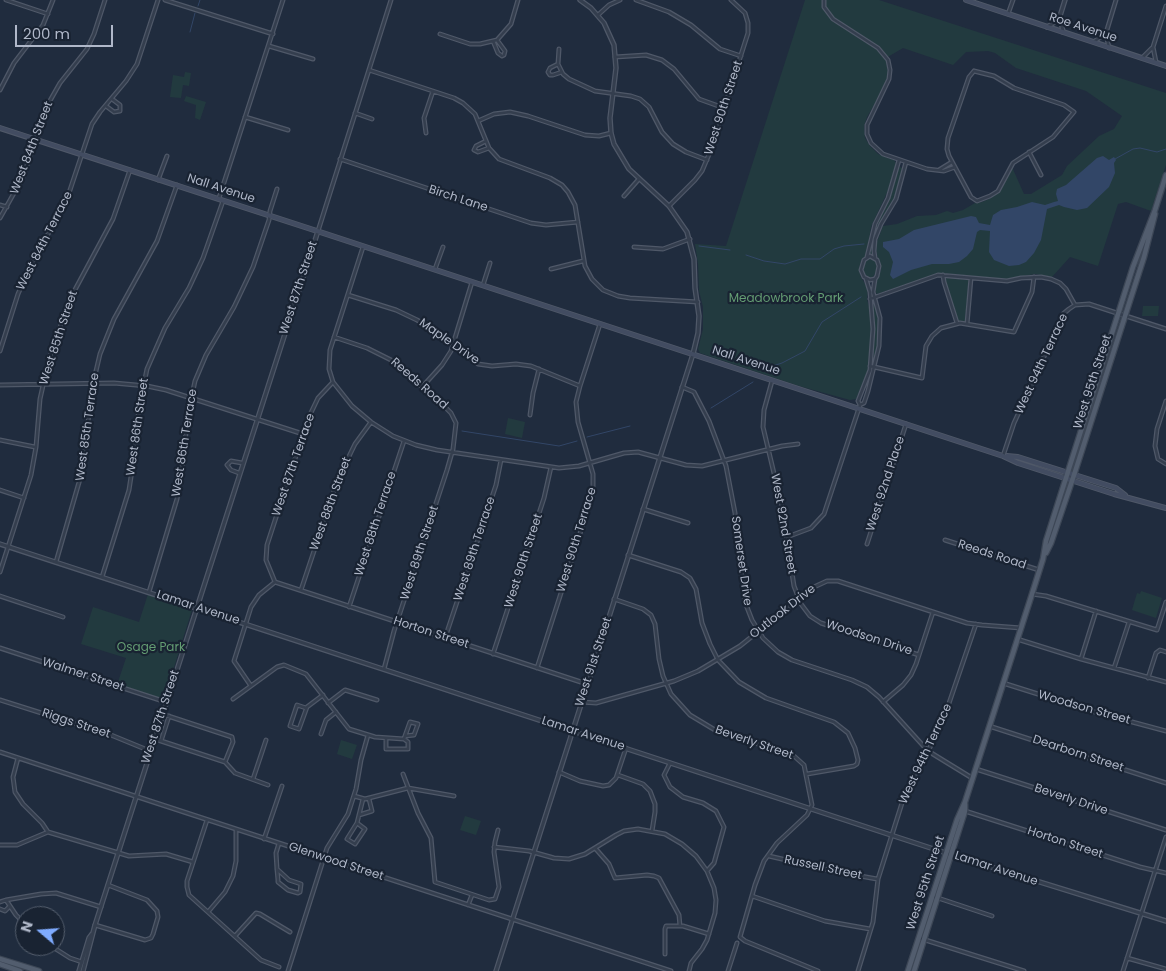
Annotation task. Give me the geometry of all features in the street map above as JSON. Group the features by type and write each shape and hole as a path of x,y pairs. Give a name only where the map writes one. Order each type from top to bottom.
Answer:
{"main road":[{"name":"Roe Avenue","path":"966,0 1166,66"},
{"name":"Nall Avenue","path":"0,128 859,407 1003,456 1018,457 1114,494 1166,508"},
{"name":"West 95th Street","path":"1043,559 1046,541 1118,313 1166,175"},
{"name":"West 95th Street","path":"914,971 925,939 946,853 976,769 1039,570 1051,543 1073,478 1152,230 1155,210"},
{"name":"West 95th Street","path":"908,971 952,854 965,811 965,802"},
{"path":"0,959 39,971"},
{"path":"0,964 20,971"}],"street":[{"path":"6,0 48,14"},
{"path":"0,90 14,63 38,32 53,0"},
{"name":"West 84th Street","path":"0,218 23,177 52,96 87,49 105,0"},
{"name":"West 84th Terrace","path":"0,351 24,280 67,199 92,124 137,64 158,0"},
{"path":"165,0 272,34"},
{"path":"218,199 284,0"},
{"name":"West 87th Street","path":"83,971 95,925 391,0"},
{"path":"440,34 470,44 495,40 511,24 518,0"},
{"path":"580,0 598,15 612,39 615,57 610,112 611,133 614,144 624,162 669,206 684,225 690,239 694,259 695,288 699,316 698,333 693,354"},
{"path":"598,15 611,4 620,0"},
{"path":"636,0 669,12 691,25 720,48 741,56"},
{"path":"824,0 824,7 833,19 878,48 888,60 889,79 869,119 867,134 871,143 883,154 932,170 947,171 955,167"},
{"path":"1008,14 1013,0"},
{"path":"1063,32 1060,25 1060,16 1065,0"},
{"path":"1092,42 1099,40 1106,33 1116,0"},
{"name":"West 90th Street","path":"669,206 699,176 707,160 741,56 748,33 748,23 745,13 733,1"},
{"path":"1142,58 1153,47 1166,6"},
{"path":"1047,27 1060,16"},
{"path":"1106,33 1109,48"},
{"path":"495,40 505,51 504,56 499,55 495,40"},
{"path":"269,46 313,59"},
{"path":"1153,47 1156,62"},
{"path":"559,48 558,64 562,72 569,79 587,88 632,96 642,101 649,107 662,132 673,144 686,152 707,160"},
{"path":"615,57 640,55 658,58 674,69 699,99 724,108"},
{"path":"558,64 550,68 548,72 550,75 562,72"},
{"path":"369,70 463,103 471,110 478,121 493,154 504,162 545,175 562,185 572,198 576,210 583,261 588,273 598,285 610,294 698,302"},
{"path":"976,71 994,76 1014,88 1064,105 1074,112 1053,137 1029,152 1013,163 998,191 979,200 974,200 971,197 948,153 947,141 972,72 976,71"},
{"path":"426,133 424,118 433,91"},
{"path":"106,106 114,112 120,111 120,105 112,98"},
{"path":"478,121 494,114 510,112 586,135 611,133"},
{"path":"355,113 372,119"},
{"path":"245,116 288,130"},
{"path":"486,141 476,146 474,150 478,152 489,148"},
{"path":"1029,152 1041,175"},
{"path":"158,180 167,156"},
{"name":"Birch Lane","path":"340,160 531,223 546,225 578,222"},
{"path":"859,407 864,403 875,366 879,346 880,322 869,284 861,270 862,263 867,257 874,224 888,198 899,160"},
{"path":"787,537 811,528 824,514 859,407 858,401 870,366 873,287 879,268 875,258 875,239 881,224 896,199 906,162"},
{"path":"939,170 952,162"},
{"name":"West 85th Street","path":"0,572 31,475 43,385 50,358 70,299 113,219 130,170"},
{"path":"624,196 639,178"},
{"name":"West 85th Terrace","path":"56,562 82,472 93,384 98,363 108,333 121,306 157,241 177,185"},
{"name":"West 86th Terrace","path":"149,592 177,499 195,381 206,354 246,283 258,254 277,188"},
{"name":"West 86th Street","path":"102,577 129,490 143,385 158,342 189,288 203,258 224,201"},
{"path":"0,204 7,207"},
{"path":"634,248 663,249 690,239"},
{"path":"364,246 330,350 328,364 332,382 352,406 371,422 393,436 425,448 452,453 566,468 631,452 646,453 694,466 798,444"},
{"path":"435,270 443,247"},
{"path":"867,257 875,258"},
{"path":"551,269 583,261"},
{"path":"483,285 490,263"},
{"path":"872,298 933,276 943,275 1007,281 1034,277 1051,279 1060,284 1066,289 1075,305 1089,304 1166,329"},
{"path":"943,275 957,323"},
{"path":"870,366 922,378 926,348 937,330 957,323 1014,332 1032,292 1034,277"},
{"path":"866,279 875,278"},
{"path":"967,324 971,278"},
{"path":"423,386 442,365 453,345 472,282"},
{"name":"Maple Drive","path":"348,295 412,317 429,327 474,362 484,366 516,364 532,366 580,386"},
{"name":"West 94th Terrace","path":"1003,456 1015,421 1059,323 1065,312 1075,305"},
{"name":"West 90th Terrace","path":"537,668 593,492 594,479 577,415 577,398 600,324"},
{"name":"Reeds Road","path":"334,337 384,356 401,366 451,413 456,423 455,437"},
{"name":"West 91st Street","path":"496,971 693,354"},
{"path":"530,415 539,369"},
{"name":"West 92nd Street","path":"772,380 765,403 763,419 765,436 780,494 794,586 799,599"},
{"name":"West 87th Terrace","path":"275,582 266,560 267,545 314,406 332,382"},
{"path":"0,386 121,383 143,385 191,398 303,434"},
{"name":"Somerset Drive","path":"682,387 694,392 724,461 732,497 745,602 758,631 770,646 785,656 859,683 876,694 928,751 973,778"},
{"path":"1166,401 1155,442 1157,457 1166,464"},
{"name":"West 88th Street","path":"301,591 338,479 355,444 371,422"},
{"name":"West 92nd Place","path":"868,544 906,424"},
{"name":"West 89th Street","path":"384,669 397,622 452,453 455,437"},
{"path":"0,440 36,447"},
{"name":"West 88th Terrace","path":"349,607 404,441"},
{"name":"West 89th Terrace","path":"445,638 496,485 501,460"},
{"path":"239,473 231,470 227,465 231,461 242,463"},
{"name":"West 90th Street","path":"493,654 544,498 551,467"},
{"path":"0,490 24,498"},
{"path":"643,509 688,523"},
{"name":"Reeds Road","path":"946,540 1039,570"},
{"name":"Lamar Avenue","path":"0,544 946,853 1141,915 1166,921"},
{"path":"628,555 681,572 690,578 696,589 705,633 718,660 739,682 756,693 778,703 828,719 840,726 852,739 858,760 857,764 807,774"},
{"name":"Outlook Drive","path":"581,702 596,703 666,683 698,671 718,660 819,584 833,581 976,624 1021,628"},
{"path":"251,686 234,661 248,613 255,600 275,582"},
{"name":"Horton Street","path":"275,582 587,684"},
{"path":"1032,594 1046,596 1157,630 1166,602"},
{"path":"0,596 63,617"},
{"name":"Beverly Street","path":"614,599 643,609 651,615 655,624 660,667 666,683 676,700 700,721 715,730 794,756 804,764 812,801 811,809"},
{"name":"Woodson Drive","path":"799,599 807,613 821,622 919,655"},
{"path":"1080,659 1096,611"},
{"path":"883,702 906,681 915,668 933,612"},
{"path":"1114,668 1129,622"},
{"name":"West 94th Terrace","path":"858,971 871,929 878,879 891,835 906,792 928,751 951,700 976,624"},
{"path":"1017,639 1080,659 1166,682"},
{"name":"Walmer Street","path":"0,648 166,702"},
{"path":"1148,678 1156,654 1160,650 1166,652"},
{"path":"233,699 277,667 284,666 305,672 348,728 368,735 386,738 404,737 414,735 418,724 410,722 404,737"},
{"name":"Woodson Street","path":"1003,684 1166,731"},
{"path":"328,703 345,690 377,700"},
{"path":"306,708 297,705 290,726 299,729 306,708 323,695"},
{"name":"Riggs Street","path":"0,700 112,735 150,752"},
{"path":"321,734 326,720 336,712"},
{"path":"162,714 232,737 233,742 225,762"},
{"path":"161,741 169,716"},
{"name":"Dearborn Street","path":"989,726 1166,783"},
{"path":"288,971 324,858 346,818 354,796 368,735"},
{"path":"386,738 386,749 408,749 408,742 404,737"},
{"path":"154,739 225,762 235,773 268,785"},
{"path":"252,780 266,740"},
{"path":"559,772 580,781 603,786 609,785 614,782 618,775 626,748"},
{"name":"Glenwood Street","path":"0,752 671,971"},
{"path":"18,758 13,776 15,792 48,832"},
{"path":"670,762 664,775 670,787 683,797 703,803 716,810 724,828 714,863 707,871"},
{"name":"Beverly Drive","path":"976,769 1166,830"},
{"path":"403,774 418,813 432,841 434,880 493,900 496,897 499,885 494,847 498,830"},
{"path":"618,775 643,784 650,791 655,812 652,831"},
{"path":"264,839 282,786"},
{"path":"354,796 363,799 408,788 454,796"},
{"path":"359,815 372,811 369,798"},
{"path":"357,824 365,829 355,844 347,839 357,824 363,799"},
{"path":"811,809 774,847 760,870 740,937 745,941 818,971"},
{"name":"Horton Street","path":"965,811 1166,873"},
{"path":"207,820 187,882 187,892 260,960 279,967"},
{"path":"208,912 225,892 233,876 236,861 236,829"},
{"path":"494,847 517,849 554,858 569,859 585,854 624,831 638,829 664,834 682,844 696,856 707,871 714,888 716,900 715,913 709,934 705,944 694,958 689,971"},
{"path":"0,845 16,845 48,832 118,853 135,856 166,854 193,862"},
{"path":"1123,971 1166,837"},
{"path":"277,869 290,880 301,884 300,892 288,890 279,884 277,869 276,853 279,843"},
{"path":"595,848 609,864 615,878 647,875 659,878 679,915 680,926"},
{"name":"Russell Street","path":"769,856 878,879"},
{"path":"95,925 145,940 150,938 158,917 158,914 147,900 108,885"},
{"path":"2,900 56,893 101,907"},
{"path":"468,905 472,894"},
{"path":"752,896 812,917 871,929"},
{"path":"935,897 992,916"},
{"path":"4,912 17,899"},
{"path":"2,900 10,905 15,913"},
{"path":"0,909 15,915"},
{"path":"235,936 256,913 290,932"},
{"path":"665,954 666,926 680,926 709,934"},
{"name":"West 87th Street","path":"79,971 89,938 93,933"},
{"path":"919,938 1024,971"},
{"path":"728,971 737,943"},
{"path":"65,955 82,962"},
{"path":"1127,958 1166,969"}],"green space":[{"name":"Meadowbrook Park","path":"805,0 879,0 1166,93 1166,165 1151,211 1126,202 1118,204 1098,266 1070,257 1052,277 1035,274 1003,280 940,273 877,294 874,289 881,269 875,247 883,226 897,224 917,216 936,215 947,211 953,213 991,198 1001,190 1012,167 1024,194 1031,194 1062,175 1067,166 1099,136 1114,129 1122,116 1086,91 1016,68 995,53 988,51 966,52 953,65 903,48 886,58 889,69 888,78 864,126 865,138 870,146 878,154 894,160 896,163 892,182 871,227 867,254 859,268 861,277 868,289 867,299 871,314 871,334 869,369 856,399 850,400 799,386 700,353 698,349 703,329 703,307 699,291 695,244 726,246"},
{"path":"185,72 191,73 189,86 183,85 181,98 170,97 173,75 184,77"},
{"path":"186,96 206,102 200,120 195,118 196,105 184,101"},
{"path":"901,167 897,193 879,225 873,245 873,255 870,255 874,232 892,192 898,168"},
{"path":"871,258 875,260 877,265 876,273 871,279 865,275 863,268 866,260"},
{"path":"947,277 969,280 965,321 958,321 945,280"},
{"path":"873,304 879,319 878,345 873,364 874,323"},
{"path":"1143,306 1159,306 1158,316 1142,316"},
{"path":"508,418 525,422 522,438 505,434"},
{"path":"1141,591 1162,598 1156,618 1132,610 1137,593 1140,594"},
{"name":"Osage Park","path":"148,594 192,610 165,696 162,699 117,685 126,658 81,644 93,607 139,622"},
{"path":"341,740 357,745 352,759 337,754"},
{"path":"465,816 481,821 476,835 460,830"}],"water":[{"path":"1103,156 1109,160 1114,157 1116,160 1114,163 1115,173 1109,187 1087,208 1077,210 1059,205 1047,209 1041,240 1034,253 1026,262 1009,266 994,260 989,252 990,231 980,230 977,232 973,249 959,262 932,264 911,270 893,279 890,275 893,262 889,252 883,247 883,242 899,239 914,230 971,216 976,217 979,223 990,225 993,215 1001,210 1032,202 1045,205 1058,201 1057,189 1066,185 1097,158"}],"waterway":[{"path":"198,6 200,0"},
{"path":"190,32 195,13"},
{"path":"1115,159 1133,149 1140,148 1157,152 1166,149"},
{"path":"746,255 764,261 785,264 801,259 820,259 834,249 864,244"},
{"path":"699,246 730,250"},
{"path":"763,369 782,363 805,351 822,322 861,297"},
{"path":"711,408 753,382"},
{"path":"587,437 630,426"},
{"path":"462,431 559,446 577,441"}]}
